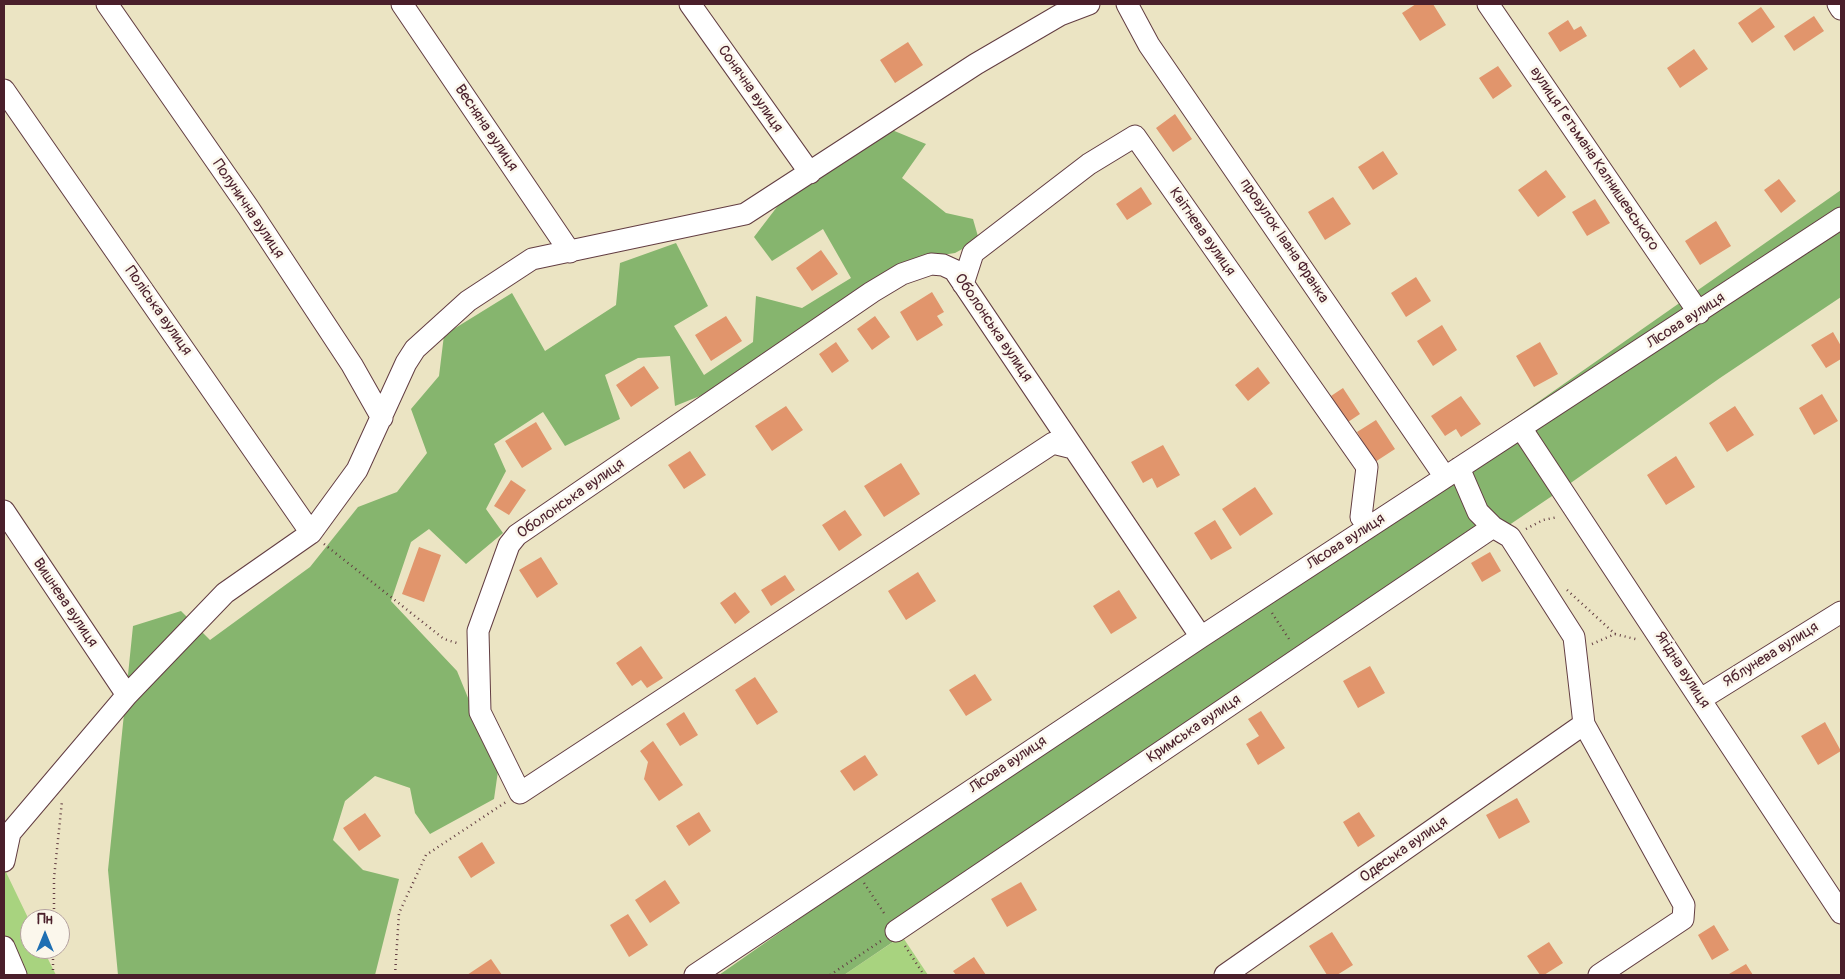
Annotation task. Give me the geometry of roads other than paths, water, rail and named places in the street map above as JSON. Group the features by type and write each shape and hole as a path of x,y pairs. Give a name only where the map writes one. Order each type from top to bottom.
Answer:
{"street":[{"name":"Полунична вулиця","path":"107,4 314,307 352,365 382,418"},
{"name":"Весняна вулиця","path":"402,4 570,252"},
{"name":"Сонячна вулиця","path":"690,4 810,174"},
{"path":"4,861 10,832 127,695 225,593 311,533 357,470 406,363 415,350 468,301 532,259 745,214 810,174 1055,9 1089,4"},
{"name":"провулок Івана Франка","path":"1127,4 1149,45 1452,472 1478,512 1501,532 1574,637 1584,724"},
{"name":"вулиця Гетьмана Калнишевського","path":"1488,4 1699,313"},
{"path":"1838,4 1841,9"},
{"name":"Поліська вулиця","path":"4,90 311,533"},
{"name":"Квітнева вулиця","path":"963,284 973,253 1088,164 1135,136 1367,466 1361,517 1369,527"},
{"name":"Лісова вулиця","path":"695,975 1201,637 1699,313 1841,218"},
{"name":"Оболонська вулиця","path":"1073,448 1052,443 520,793 480,712 478,649 478,631 505,554 517,535 864,297 902,274 930,264 943,265 954,270 1201,637"},
{"name":"Ягідна вулиця","path":"1521,428 1841,913"},
{"name":"Вишнева вулиця","path":"4,511 127,695"},
{"name":"Кримська вулиця","path":"896,931 1302,656 1501,532"},
{"name":"Яблунева вулиця","path":"1701,699 1841,612"},
{"path":"1584,724 1684,905 1683,920 1599,975"},
{"name":"Одеська вулиця","path":"1225,975 1584,724"},
{"path":"4,947 16,975"}]}
